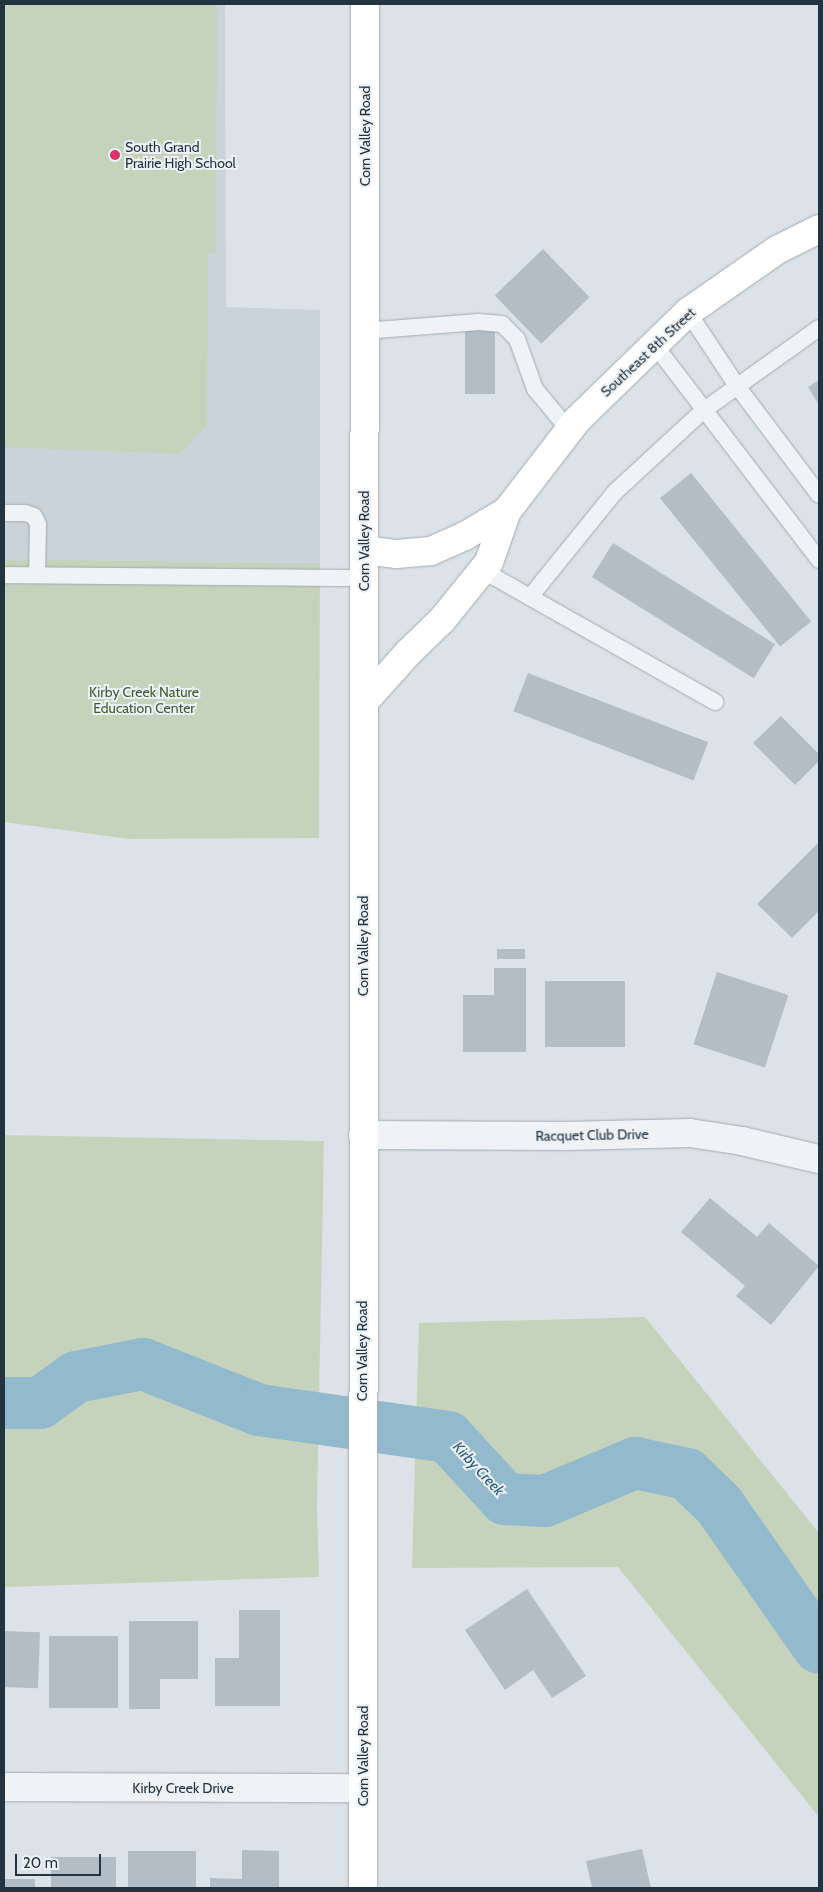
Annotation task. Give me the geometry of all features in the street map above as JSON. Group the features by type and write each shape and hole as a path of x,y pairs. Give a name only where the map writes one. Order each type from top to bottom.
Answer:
{"main road":[{"name":"Corn Valley Road","path":"363,1888 362,1370 365,4"},
{"name":"Southeast 8th Street","path":"364,702 409,652 442,620 489,562 507,511 569,430 688,312 778,250 819,229"},
{"name":"Southeast 8th Street","path":"364,550 397,554 431,551 465,536 507,511"}],"street":[{"name":"Racquet Club Drive","path":"363,1135 567,1136 690,1133 818,1154"},
{"name":"Kirby Creek Drive","path":"4,1787 363,1788"}],"lane":[{"path":"688,312 737,386 819,495"},
{"path":"364,331 479,322 502,324 517,339 535,389 569,430"},
{"path":"530,597 615,492 704,410 819,328"},
{"path":"654,344 819,560"},
{"path":"4,513 25,513 34,516 38,524 37,575"},
{"path":"482,570 714,702"},
{"path":"4,575 364,578"}],"shaded area":[{"name":"South Grand Prairie High School","path":"4,4 225,4 226,307 320,310 320,563 4,559"}],"green space":[{"name":"South Grand Prairie High School","path":"4,4 217,4 216,253 208,254 207,425 180,454 4,447"},
{"name":"Kirby Creek Nature Education Center","path":"4,559 320,563 319,838 129,839 4,822"},
{"path":"4,1135 324,1141 317,1505 319,1577 4,1587"},
{"path":"645,1317 819,1533 819,1817 618,1567 412,1568 419,1323"}],"building":[{"path":"543,249 590,297 541,344 495,296"},
{"path":"465,327 495,327 495,394 465,394"},
{"path":"819,380 819,405 808,387"},
{"path":"691,473 811,621 780,647 660,498"},
{"path":"613,543 775,644 754,678 592,577"},
{"path":"528,673 708,742 693,780 513,711"},
{"path":"781,716 819,754 819,761 795,785 753,743"},
{"path":"819,842 819,911 792,938 757,904"},
{"path":"497,949 525,949 525,959 497,959"},
{"path":"494,968 526,968 526,1052 463,1052 463,995 494,995"},
{"path":"717,972 788,995 765,1067 694,1044"},
{"path":"545,981 625,981 625,1047 545,1047"},
{"path":"710,1198 757,1237 769,1223 819,1266 771,1325 736,1296 745,1286 681,1232"},
{"path":"527,1589 586,1676 552,1698 533,1670 505,1690 465,1630"},
{"path":"239,1610 280,1610 280,1706 215,1706 215,1658 239,1658"},
{"path":"129,1621 198,1621 198,1679 160,1679 160,1709 129,1709"},
{"path":"4,1631 40,1632 38,1688 4,1687"},
{"path":"49,1636 118,1636 118,1708 49,1708"},
{"path":"642,1849 651,1888 592,1888 586,1861"},
{"path":"242,1850 279,1851 279,1888 210,1888 210,1878 242,1879"},
{"path":"128,1851 196,1851 196,1888 128,1888"},
{"path":"51,1857 116,1857 116,1888 51,1888"},
{"path":"4,1879 35,1879 35,1888 4,1888"}],"waterway":[{"name":"Kirby Creek","path":"4,1403 40,1403 76,1377 143,1364 259,1410 448,1437 505,1499 545,1501 635,1463 687,1474 719,1505 819,1648"}],"place":[{"name":"South Grand Prairie High School","path":"115,155"}]}
